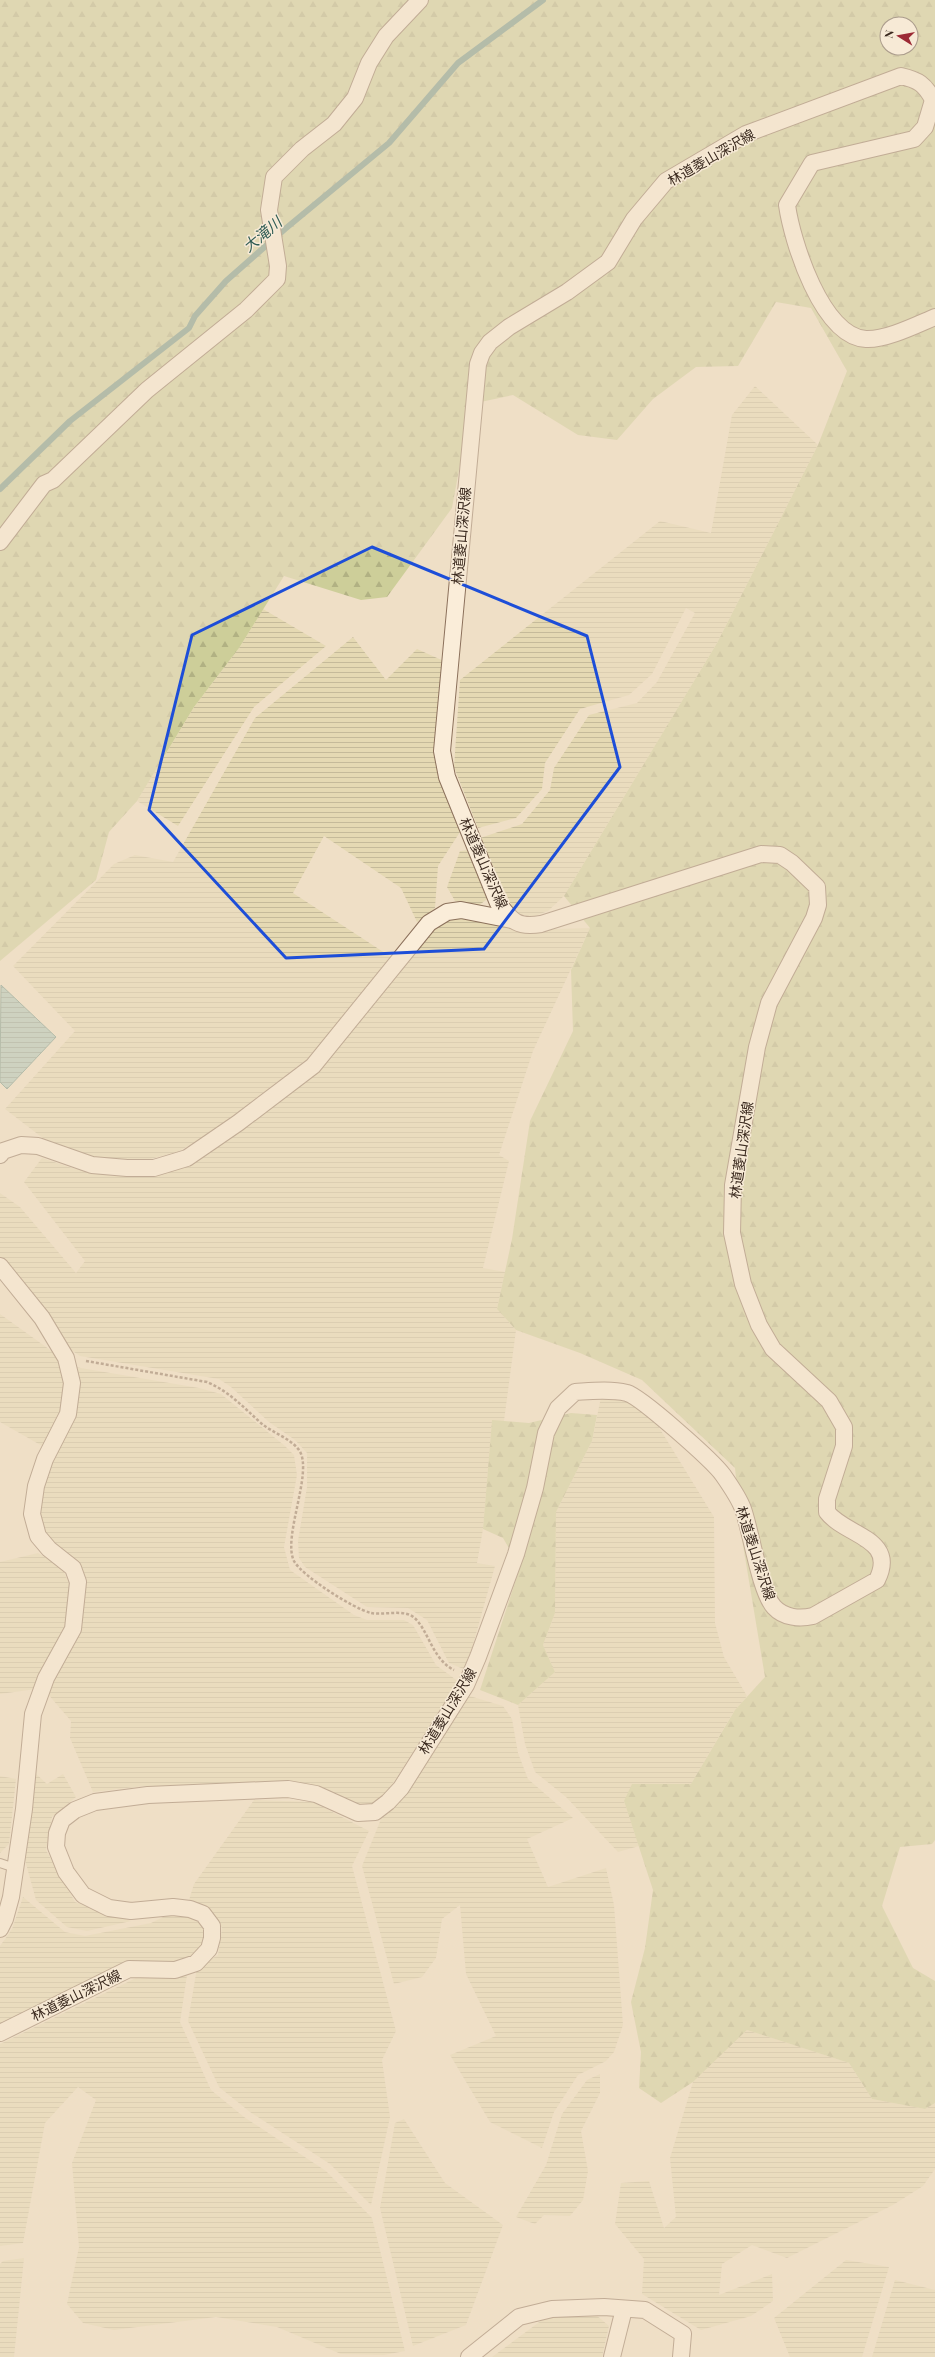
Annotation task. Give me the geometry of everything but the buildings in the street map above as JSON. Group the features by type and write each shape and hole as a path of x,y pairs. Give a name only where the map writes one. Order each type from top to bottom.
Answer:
{"street":[{"path":"0,542 44,484 53,480 147,390 246,310 277,279 278,266 269,210 274,177 302,149 334,124 355,98 369,63 386,36 420,0"},
{"name":"林道菱山深沢線","path":"0,2033 129,1969 175,1970 196,1963 209,1950 212,1938 212,1926 203,1914 190,1909 173,1907 131,1911 109,1908 83,1895 66,1872 56,1848 57,1833 62,1820 75,1810 94,1802 148,1795 288,1789 316,1794 358,1813 375,1812 388,1802 401,1788 469,1677 516,1554 535,1488 546,1433 558,1408 575,1392 604,1390 628,1394 654,1411 723,1474 742,1507 762,1580 774,1607 786,1615 802,1618 813,1616 877,1580 882,1570 883,1559 875,1546 833,1520 827,1512 827,1499 844,1446 844,1427 829,1401 773,1349 759,1325 743,1284 732,1234 733,1185 757,1047 769,1003 814,918 818,905 817,887 792,863 780,855 761,854 541,924 526,926 512,920 498,903 447,778 442,752 478,364 486,348 509,327 567,292 608,262 634,219 666,181 746,134 901,76 919,80 927,88 933,100 925,127 914,139 812,164 787,205 789,222 807,272 834,323 850,336 866,340 895,333 935,317"},
{"path":"0,1155 3,1151 21,1145 38,1146 92,1165 127,1168 154,1168 187,1158 238,1123 313,1066 429,923 447,912 461,910 512,920"},
{"path":"0,1266 42,1318 66,1358 72,1383 68,1414 46,1459 36,1486 32,1514 38,1536 49,1549 73,1568 78,1582 73,1629 46,1678 33,1714 24,1808 7,1865 9,1904 0,1930"},
{"path":"469,2357 519,2317 552,2309 604,2307 646,2310 683,2334 681,2357"},
{"path":"612,2357 624,2309"}],"path":[{"path":"66,1358 207,1382 224,1390 264,1425 290,1442 300,1451 302,1466 301,1486 292,1541 293,1559 300,1570 359,1609 372,1613 408,1614 419,1621 440,1660 446,1666 469,1677"}],"highlighted area":[{"path":"372,547 587,636 620,767 484,949 286,958 149,810 192,635"}],"shaded area":[{"path":"755,386 818,445 717,643 564,896 548,911 532,917 515,913 480,838 522,824 550,790 554,768 589,715 637,703 657,682 695,613 686,608 652,674 629,695 580,709 545,763 542,789 516,818 478,828 454,767 460,680 660,521 711,533 732,415"},
{"path":"263,609 326,646 254,707 178,826 137,801 194,707 239,648"},
{"path":"353,637 386,680 417,649 446,662 439,772 462,829 438,866 435,908 417,922 401,888 324,836 293,893 391,957 327,1039 311,1056 205,1137 177,1152 146,1160 120,1161 96,1158 44,1139 5,1109 75,1031 13,966 114,864 135,855 173,862 255,718"},
{"path":"470,850 490,897 478,906 455,901 447,887 460,851"},
{"path":"464,914 522,930 590,928 533,1051 499,1155 509,1161 483,1268 505,1272 497,1309 516,1330 504,1421 492,1421 483,1529 477,1563 495,1566 466,1670 449,1663 427,1620 408,1608 367,1607 305,1567 299,1558 298,1541 307,1487 307,1453 295,1440 269,1422 231,1387 219,1379 80,1356 65,1346 0,1259 0,1193 20,1207 76,1273 85,1261 24,1182 42,1158 75,1169 113,1176 155,1176 195,1162 247,1127 321,1070 414,953 440,924"},
{"path":"1,985 56,1037 7,1089 0,1082"},
{"path":"0,1314 60,1357 66,1386 60,1416 44,1447 0,1422"},
{"path":"75,1367 199,1388 221,1394 285,1446 294,1455 297,1475 284,1547 290,1570 354,1615 367,1620 404,1620 413,1625 436,1665 459,1682 384,1797 373,1804 357,1804 284,1785 144,1786 93,1792 70,1738 71,1721 47,1693 78,1635 82,1580 43,1533 38,1509"},
{"path":"619,1396 652,1416 714,1517 715,1623 724,1657 747,1696 733,1713 691,1784 624,1801 639,1846 618,1852 566,1797 535,1772 525,1744 518,1705 555,1672 543,1645 555,1613 556,1512 592,1441 601,1397"},
{"path":"38,1553 62,1568 71,1587 65,1633 36,1689 0,1694 0,1562"},
{"path":"463,1694 503,1706 512,1719 518,1753 528,1779 573,1818 527,1839 548,1887 606,1868 614,1905 623,2025 614,2052 606,2061 578,2075 554,2112 542,2148 490,2122 450,2055 496,2036 466,1974 460,1905 442,1919 436,1958 422,1977 394,1984 362,1866 381,1819 406,1793"},
{"path":"34,1772 47,1784 63,1774 76,1797 52,1817 46,1850 75,1902 131,1921 87,1931 67,1927 36,1900 25,1860"},
{"path":"0,1776 16,1779 9,1844 0,1853"},
{"path":"254,1800 313,1802 369,1831 352,1866 396,2031 382,2060 390,2117 371,2205 330,2164 250,2112 219,2087 188,2021 197,1968 218,1955 222,1928 209,1910 189,1900 194,1884"},
{"path":"23,1897 65,1932 85,1936 151,1923 169,1914 186,1914 200,1920 205,1931 202,1945 192,1956 177,1963 133,1962 0,2028 0,1946 12,1929"},
{"path":"153,1974 187,1975 180,2022 211,2090 244,2117 326,2171 372,2218 405,2351 384,2355 341,2354 277,2327 216,2317 114,2330 83,2323 67,2304 79,2247 72,2163 96,2100 78,2087 45,2123 23,2243 0,2246 0,2044 138,1977"},
{"path":"747,2030 849,2063 872,2099 925,2109 935,2103 935,2169 923,2186 893,2205 787,2258 752,2245 722,2264 719,2295 772,2274 773,2301 751,2316 701,2330 642,2294 644,2259 615,2224 621,2183 649,2181 664,2228 676,2217 670,2158 693,2082"},
{"path":"600,2074 600,2093 581,2131 588,2171 583,2200 570,2216 544,2215 535,2224 516,2217 546,2165 562,2114 587,2080"},
{"path":"404,2119 445,2183 503,2225 466,2325 413,2346 380,2208 395,2123"},
{"path":"24,2258 14,2357 0,2357 0,2264 3,2261"},
{"path":"846,2260 889,2267 862,2357 790,2357 774,2318"},
{"path":"895,2280 935,2290 935,2357 872,2357"},
{"path":"595,2314 609,2326 602,2357 492,2357 546,2317"}],"green space":[{"path":"0,0 935,0 935,1840 932,1844 900,1847 882,1906 913,1968 935,1981 935,2103 925,2109 872,2099 849,2063 747,2030 693,2082 661,2103 639,2088 641,2052 631,2002 645,1948 653,1890 624,1801 632,1784 691,1784 735,1710 765,1677 742,1539 735,1468 642,1380 580,1353 516,1330 497,1309 512,1239 530,1121 573,1031 571,970 590,928 564,896 717,643 818,445 847,371 811,308 776,302 738,366 696,367 653,399 617,440 578,435 513,395 471,404 452,508 387,597 361,600 284,576 239,648 194,707 137,801 109,832 96,880 0,961"},
{"path":"571,1413 597,1415 592,1441 556,1512 555,1613 543,1645 555,1672 518,1705 480,1690 520,1567 503,1538 483,1529 492,1420 529,1423"}],"waterway":[{"name":"大滝川","path":"0,489 70,421 189,328 195,316 226,281 285,229 389,143 458,63 543,0"}]}
